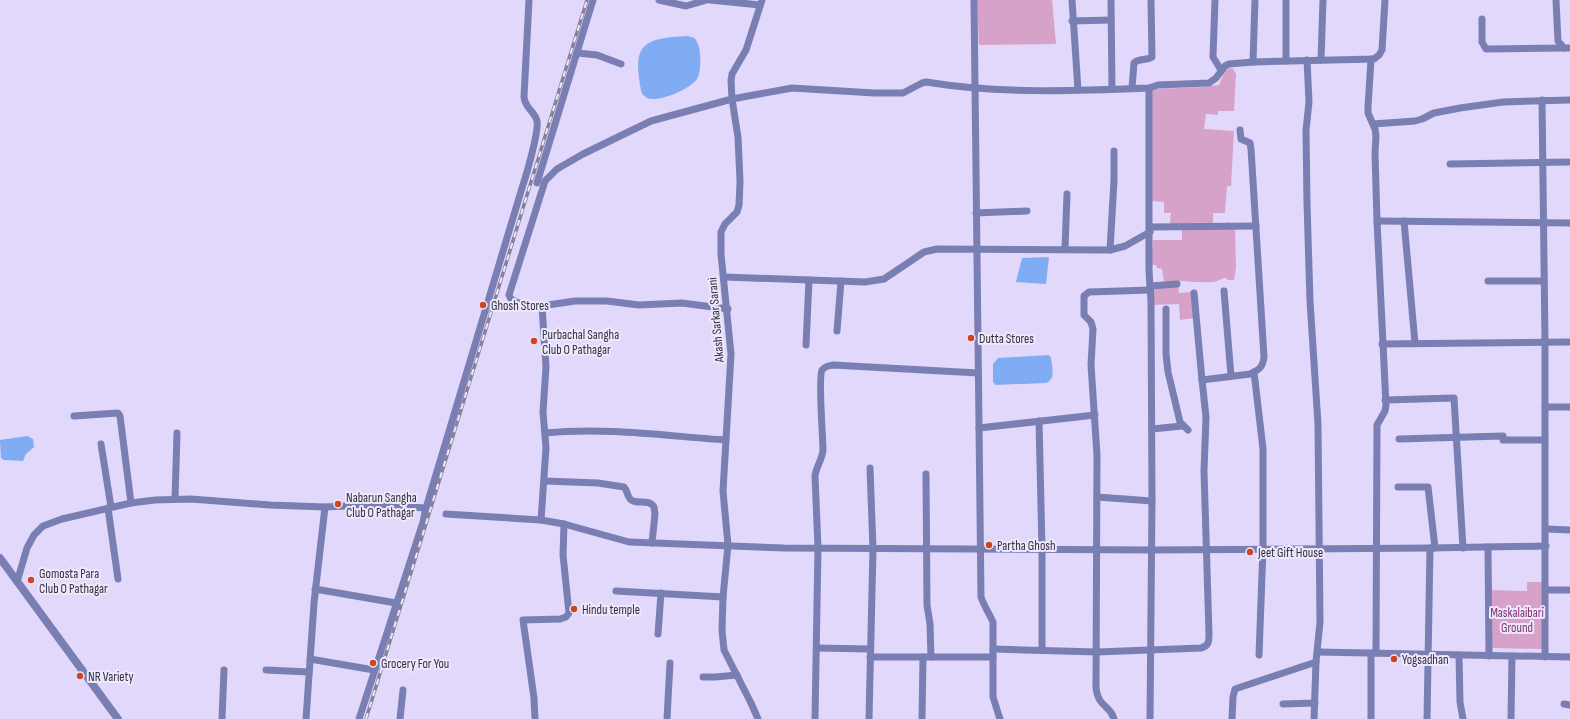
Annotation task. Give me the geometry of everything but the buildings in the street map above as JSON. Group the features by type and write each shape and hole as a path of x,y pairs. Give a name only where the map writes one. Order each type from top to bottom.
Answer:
{"street":[{"path":"359,719 423,522 525,180 537,126 534,116 525,104 524,97 529,0"},
{"path":"593,0 509,295 511,299 516,302 530,306 542,306 558,302 607,301 639,305 682,303 728,309"},
{"path":"659,0 690,6 707,0"},
{"path":"710,0 761,3"},
{"path":"974,0 981,597 983,604 989,612 992,622 994,697 1000,719"},
{"path":"1072,0 1072,21 1078,90"},
{"path":"1110,0 1112,89"},
{"path":"1132,88 1134,63 1138,60 1149,59 1152,57 1151,0"},
{"path":"1215,0 1213,57 1221,70"},
{"path":"1253,62 1255,0"},
{"path":"1286,0 1286,61"},
{"path":"1321,60 1323,0"},
{"path":"540,184 557,168 651,121 732,99 792,88 898,93 907,92 926,82 976,88 1078,90 1149,88 1158,85 1205,84 1216,78 1221,70 1227,65 1253,62 1370,59 1378,57 1381,52 1386,0"},
{"path":"1556,0 1558,41 1567,48"},
{"name":"Akash Sarkar Sarani","path":"758,719 724,650 722,634 723,597 728,545 723,491 731,354 721,232 725,224 737,212 740,196 738,137 732,99 732,74 746,50 761,3"},
{"path":"1482,19 1482,42 1486,49 1567,48"},
{"path":"1072,21 1111,20"},
{"path":"577,53 597,55 621,64"},
{"path":"1370,59 1368,113 1376,136 1377,221 1385,400 1385,411 1377,425 1376,548 1371,719"},
{"path":"1307,60 1309,102 1306,130 1306,203 1310,301 1318,424 1320,622 1316,662 1314,719"},
{"path":"1149,88 1152,429 1150,719"},
{"path":"1542,100 1545,342 1545,657"},
{"path":"1373,124 1422,120 1434,113 1503,102 1570,100"},
{"path":"1202,380 1254,372 1263,364 1264,357 1251,149 1250,144 1240,139 1240,130"},
{"path":"1110,250 1114,151"},
{"path":"1450,164 1570,162"},
{"path":"525,180 540,184"},
{"path":"1065,249 1066,194"},
{"path":"976,213 1027,211"},
{"path":"1377,221 1570,223"},
{"path":"1404,221 1415,343"},
{"path":"724,277 865,282 884,279 928,250 1110,250 1125,246 1150,230 1256,226"},
{"path":"806,345 809,280"},
{"path":"837,331 841,281"},
{"path":"1488,281 1544,281"},
{"path":"1114,719 1111,711 1102,704 1097,696 1096,688 1097,455 1092,365 1093,328 1084,315 1084,296 1089,292 1150,288 1177,284"},
{"path":"1224,291 1231,376"},
{"path":"993,649 1097,652 1150,651 1201,648 1208,644 1209,634 1204,471 1206,417 1194,293"},
{"path":"541,520 545,481 546,432 543,412 546,367 542,306"},
{"path":"1152,429 1185,428 1172,389 1167,364 1166,309"},
{"path":"1382,344 1570,342"},
{"path":"815,719 818,548 815,476 823,450 822,369 826,366 833,365 978,373"},
{"path":"1254,372 1263,449 1263,548 1259,655"},
{"path":"1385,400 1454,398 1463,548"},
{"path":"1545,407 1570,407"},
{"path":"74,416 118,413 120,416 131,503"},
{"path":"979,428 1095,415"},
{"path":"1039,421 1042,548 1042,650"},
{"path":"546,432 576,430 616,431 726,440"},
{"path":"176,499 177,433"},
{"path":"1399,439 1503,436 1503,440 1545,440"},
{"path":"101,444 118,579"},
{"path":"869,719 873,549 870,468"},
{"path":"926,474 925,549 927,605 930,624 930,657"},
{"path":"545,481 598,483 624,488 627,490 629,499 632,501 649,502 654,507 655,514 652,543"},
{"path":"1398,487 1428,487 1433,548 1428,654 1427,719"},
{"path":"1097,497 1152,501"},
{"path":"17,582 27,548 34,535 44,526 62,519 131,503 176,499 325,507 368,505 426,508"},
{"path":"306,719 315,589 325,507"},
{"path":"446,514 541,520 564,524 622,541 818,548 1042,548 1152,550 1546,546"},
{"path":"535,719 534,698 523,620 560,619 566,617 569,613 563,555 564,524"},
{"path":"1546,529 1570,530"},
{"path":"1488,547 1489,656"},
{"path":"0,558 118,719"},
{"path":"315,589 396,603"},
{"path":"1546,590 1570,590"},
{"path":"616,591 723,597"},
{"path":"658,634 661,593"},
{"path":"817,648 870,649"},
{"path":"1318,652 1570,657"},
{"path":"1459,655 1460,702 1463,719"},
{"path":"1511,719 1512,656"},
{"path":"870,657 993,657"},
{"path":"922,719 923,657"},
{"path":"310,659 374,670"},
{"path":"1232,719 1235,689 1316,662"},
{"path":"667,719 670,663"},
{"path":"222,719 224,670"},
{"path":"266,670 309,672"},
{"path":"703,677 737,676"},
{"path":"400,719 403,690"},
{"path":"1283,704 1315,703"}],"green space":[{"path":"977,0 1052,0 1056,44 979,45"},
{"path":"1231,68 1236,74 1234,111 1218,111 1218,115 1206,114 1204,129 1234,131 1231,186 1227,186 1225,213 1213,213 1213,224 1224,224 1229,222 1230,224 1235,225 1236,268 1234,280 1227,280 1226,278 1223,278 1217,281 1208,282 1178,281 1179,293 1192,292 1194,318 1180,320 1179,304 1152,305 1152,283 1164,282 1162,269 1157,268 1156,265 1151,265 1153,240 1182,240 1182,228 1172,228 1170,222 1171,213 1164,213 1164,202 1152,201 1151,90 1219,85 1225,70"},
{"name":"Maskalaibari Ground","path":"1527,582 1542,582 1542,649 1492,648 1492,590 1527,591"}],"water":[{"path":"688,36 694,38 699,46 700,70 697,79 688,87 666,97 659,99 646,98 642,94 638,65 643,48 659,39"},
{"path":"1049,257 1046,284 1016,282 1022,258"},
{"path":"1049,355 1051,358 1053,372 1051,379 1046,383 996,385 993,382 993,364 998,358"},
{"path":"27,436 33,439 34,447 26,454 23,461 4,460 1,458 0,440"}],"railway":[{"path":"366,719 587,0"}],"place":[{"name":"Ghosh Stores","path":"483,305"},
{"name":"Dutta Stores","path":"971,338"},
{"name":"Purbachal Sangha Club O Pathagar","path":"534,341"},
{"name":"Nabarun Sangha Club O Pathagar","path":"338,504"},
{"name":"Partha Ghosh","path":"989,545"},
{"name":"Jeet Gift House","path":"1250,552"},
{"name":"Gomosta Para Club O Pathagar","path":"31,580"},
{"name":"Hindu temple","path":"574,609"},
{"name":"Yogsadhan","path":"1394,659"},
{"name":"Grocery For You","path":"373,663"},
{"name":"NR Variety","path":"80,676"}]}
